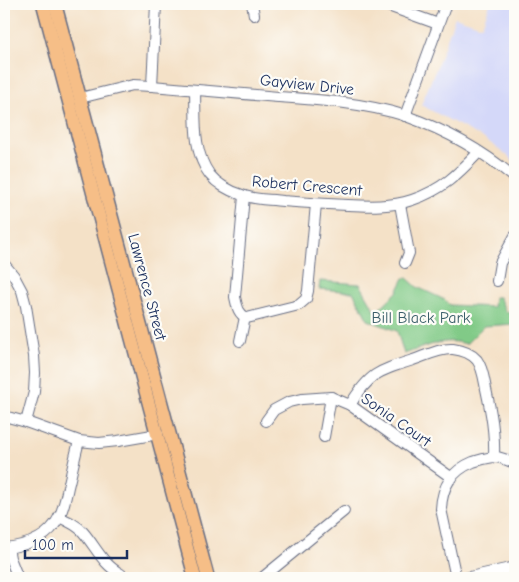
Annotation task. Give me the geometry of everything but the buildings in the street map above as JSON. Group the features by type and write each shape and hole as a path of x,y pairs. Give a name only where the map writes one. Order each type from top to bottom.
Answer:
{"main road":[{"name":"Lawrence Street","path":"43,4 75,100"},
{"name":"Lawrence Street","path":"55,4 75,100 163,433 195,578"},
{"name":"Lawrence Street","path":"163,433 208,578"}],"street":[{"path":"152,86 156,4"},
{"path":"252,4 254,15"},
{"path":"383,4 438,24"},
{"path":"406,116 446,4"},
{"name":"Gayview Drive","path":"75,100 132,85 324,100 367,107 406,116 440,130 462,141 515,178"},
{"name":"Robert Crescent","path":"195,90 197,141 203,164 211,176 219,183 229,190 244,196 316,204 373,206 400,204 428,194 443,185 459,173 479,152"},
{"path":"244,196 236,297 239,312 244,317 299,305 306,299 316,204"},
{"path":"400,204 409,253 405,262"},
{"path":"497,280 500,263 515,236"},
{"path":"4,264 14,276 22,291 34,356 34,392 26,422"},
{"path":"240,341 244,317"},
{"path":"350,405 362,387 373,376 387,368 445,349 456,349 465,352 476,360 483,375 493,423 494,457"},
{"path":"324,437 331,398"},
{"name":"Sonia Court","path":"266,421 274,410 289,402 302,399 331,398 350,405 452,478"},
{"path":"4,416 79,440 118,442 163,433"},
{"path":"18,578 6,548 34,542 49,530 59,517 65,500 79,440"},
{"path":"456,578 441,509 447,484 458,470 480,460 494,457 515,463"},
{"path":"262,578 344,511"},
{"path":"59,517 82,531 99,555 114,571 121,574"},
{"path":"465,578 515,567"}],"shaded area":[{"path":"490,4 515,4 515,163 485,139 421,105 455,17 482,26"}],"green space":[{"name":"Bill Black Park","path":"404,278 407,278 417,287 445,300 450,305 493,307 494,297 499,297 506,312 515,311 515,324 484,326 466,344 443,342 404,354 397,331 368,320 353,292 319,289 320,281 360,284 376,312 397,292"}]}
